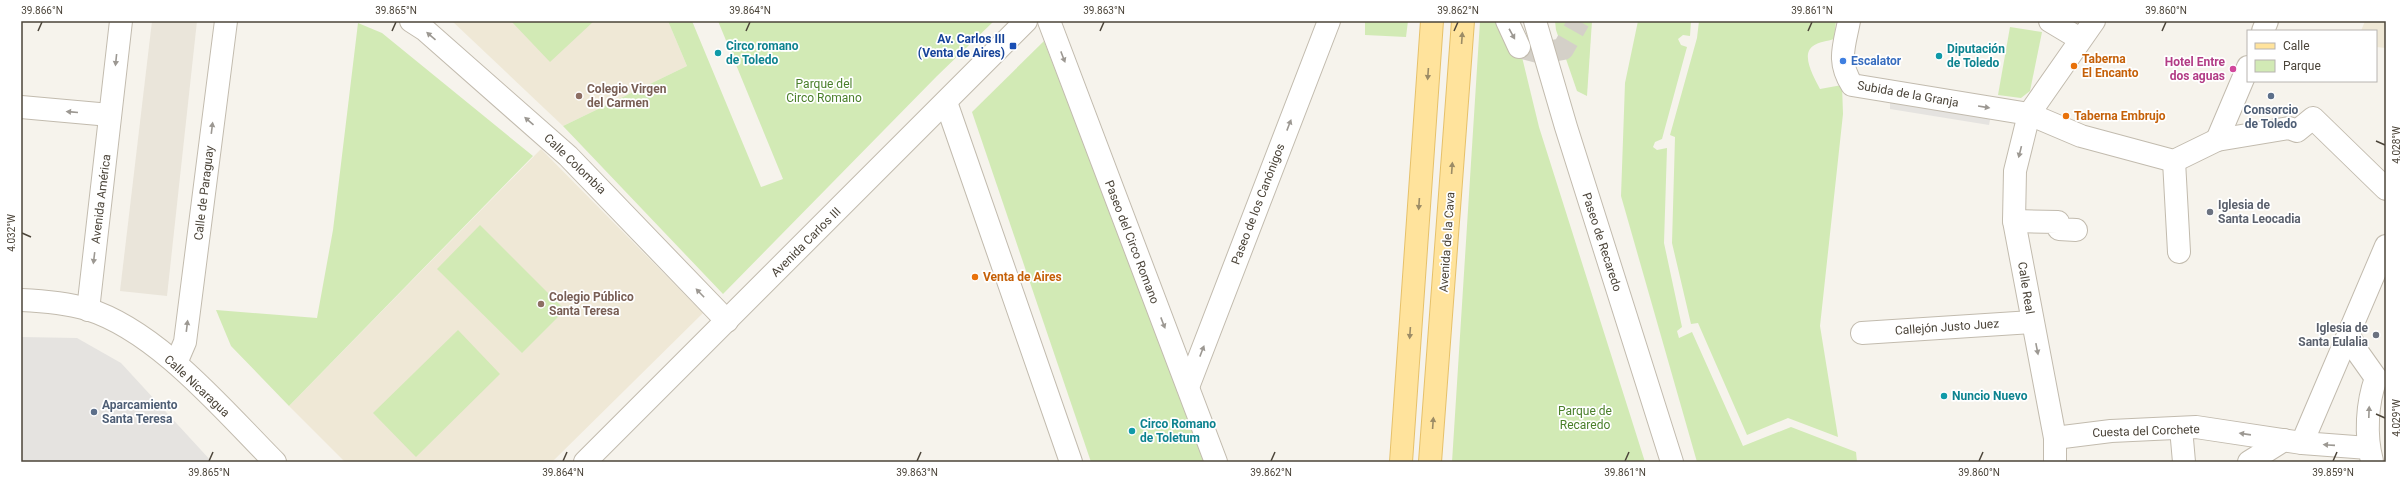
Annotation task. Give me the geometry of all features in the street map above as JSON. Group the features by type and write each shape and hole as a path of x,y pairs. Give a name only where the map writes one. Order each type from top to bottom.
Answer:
{"main road":[{"path":"1401,462 1432,21"},
{"name":"Avenida de la Cava","path":"1430,462 1463,21"}],"street":[{"name":"Avenida América","path":"88,310 120,21"},
{"name":"Calle de Paraguay","path":"176,363 185,342 226,21"},
{"name":"Calle Colombia","path":"411,21 425,30 568,156 727,321"},
{"name":"Avenida Carlos III","path":"585,462 1026,21"},
{"name":"Paseo del Circo Romano","path":"1049,21 1216,462"},
{"name":"Paseo de los Canónigos","path":"1188,387 1329,21"},
{"path":"1507,21 1519,47"},
{"name":"Paseo de Recaredo","path":"1535,21 1566,127 1672,462"},
{"name":"Subida de la Granja","path":"1849,21 1843,61 1843,72 1852,85 2029,114 2081,136 2179,159"},
{"path":"2050,21 2080,39"},
{"path":"2029,114 2094,21"},
{"path":"2217,140 2247,68"},
{"path":"946,102 1071,462"},
{"path":"21,107 110,115"},
{"name":"Calle Real","path":"2029,114 2015,171 2014,221 2055,438 2054,462"},
{"path":"2179,252 2179,159 2217,140 2289,128 2297,131 2313,118 2386,189"},
{"path":"2014,221 2058,222 2059,229 2076,230"},
{"path":"2250,462 2293,441 2336,363 2386,246"},
{"path":"21,300 46,301 88,310"},
{"name":"Calle Nicaragua","path":"88,310 129,329 176,363 275,462"},
{"name":"Callejón Justo Juez","path":"1862,333 2032,322"},
{"path":"2349,335 2359,354 2381,378 2370,394 2370,455"},
{"name":"Cuesta del Corchete","path":"2055,438 2111,431 2196,427 2293,441 2370,455"},
{"path":"2182,428 2184,462"}],"shaded area":[{"path":"152,21 197,21 167,296 120,291"},
{"name":"Colegio Virgen del Carmen","path":"452,21 668,21 687,66 563,126"},
{"path":"2365,21 2386,21 2386,48 2377,47 2377,30 2361,30"},
{"path":"1890,99 1991,115 1989,125 1890,109"},
{"name":"Colegio Público Santa Teresa","path":"541,149 703,313 552,462 345,462 289,406"},
{"name":"Aparcamiento Santa Teresa","path":"21,337 77,338 121,363 212,462 21,462"}],"green space":[{"path":"511,21 594,21 550,62"},
{"name":"Parque del Circo Romano","path":"668,21 692,21 761,187 783,179 718,21 994,21 937,76 723,294 563,126 687,66"},
{"path":"1365,21 1408,21 1406,37 1365,35"},
{"name":"Parque de Recaredo","path":"1480,21 1500,21 1522,57 1539,127 1645,462 1452,462"},
{"path":"1555,21 1592,21 1587,96 1577,91 1556,30"},
{"path":"1638,21 1691,21 1690,36 1683,35 1678,39 1681,45 1687,47 1662,139 1655,142 1653,147 1657,150 1667,148 1664,243 1682,327 1677,331 1679,338 1692,332 1743,446 1791,427 1856,452 1857,462 1697,462 1621,196 1625,83"},
{"path":"1699,21 1836,21 1834,39 1813,46 1809,50 1808,61 1820,89 1842,85 1843,114 1820,326 1838,437 1788,418 1747,435 1698,323 1691,324 1672,243 1675,137 1670,135 1697,38"},
{"path":"358,23 382,33 533,156 289,406 231,346 216,310 317,318 333,230"},
{"path":"2010,27 2042,32 2030,91 2021,98 1998,95"},
{"path":"1044,41 1207,462 1091,462 972,112"},
{"path":"480,225 565,310 522,353 437,269"},
{"path":"458,330 500,374 416,457 373,413"}],"tunnel":[{"path":"1519,47 1542,53 1563,49 1579,21"}],"place":[{"name":"Av. Carlos III (Venta de Aires)","path":"1013,46"},
{"name":"Circo romano de Toledo","path":"718,53"},
{"name":"Diputación de Toledo","path":"1939,56"},
{"name":"Escalator","path":"1843,61"},
{"name":"Taberna El Encanto","path":"2074,66"},
{"name":"Hotel Entre dos aguas","path":"2233,69"},
{"name":"Colegio Virgen del Carmen","path":"579,96"},
{"name":"Consorcio de Toledo","path":"2271,96"},
{"name":"Taberna Embrujo","path":"2066,116"},
{"name":"Iglesia de Santa Leocadia","path":"2210,212"},
{"name":"Venta de Aires","path":"975,277"},
{"name":"Colegio Público Santa Teresa","path":"541,304"},
{"name":"Iglesia de Santa Eulalia","path":"2376,335"},
{"name":"Nuncio Nuevo","path":"1944,396"},
{"name":"Aparcamiento Santa Teresa","path":"94,412"},
{"name":"Circo Romano de Toletum","path":"1132,431"}]}
